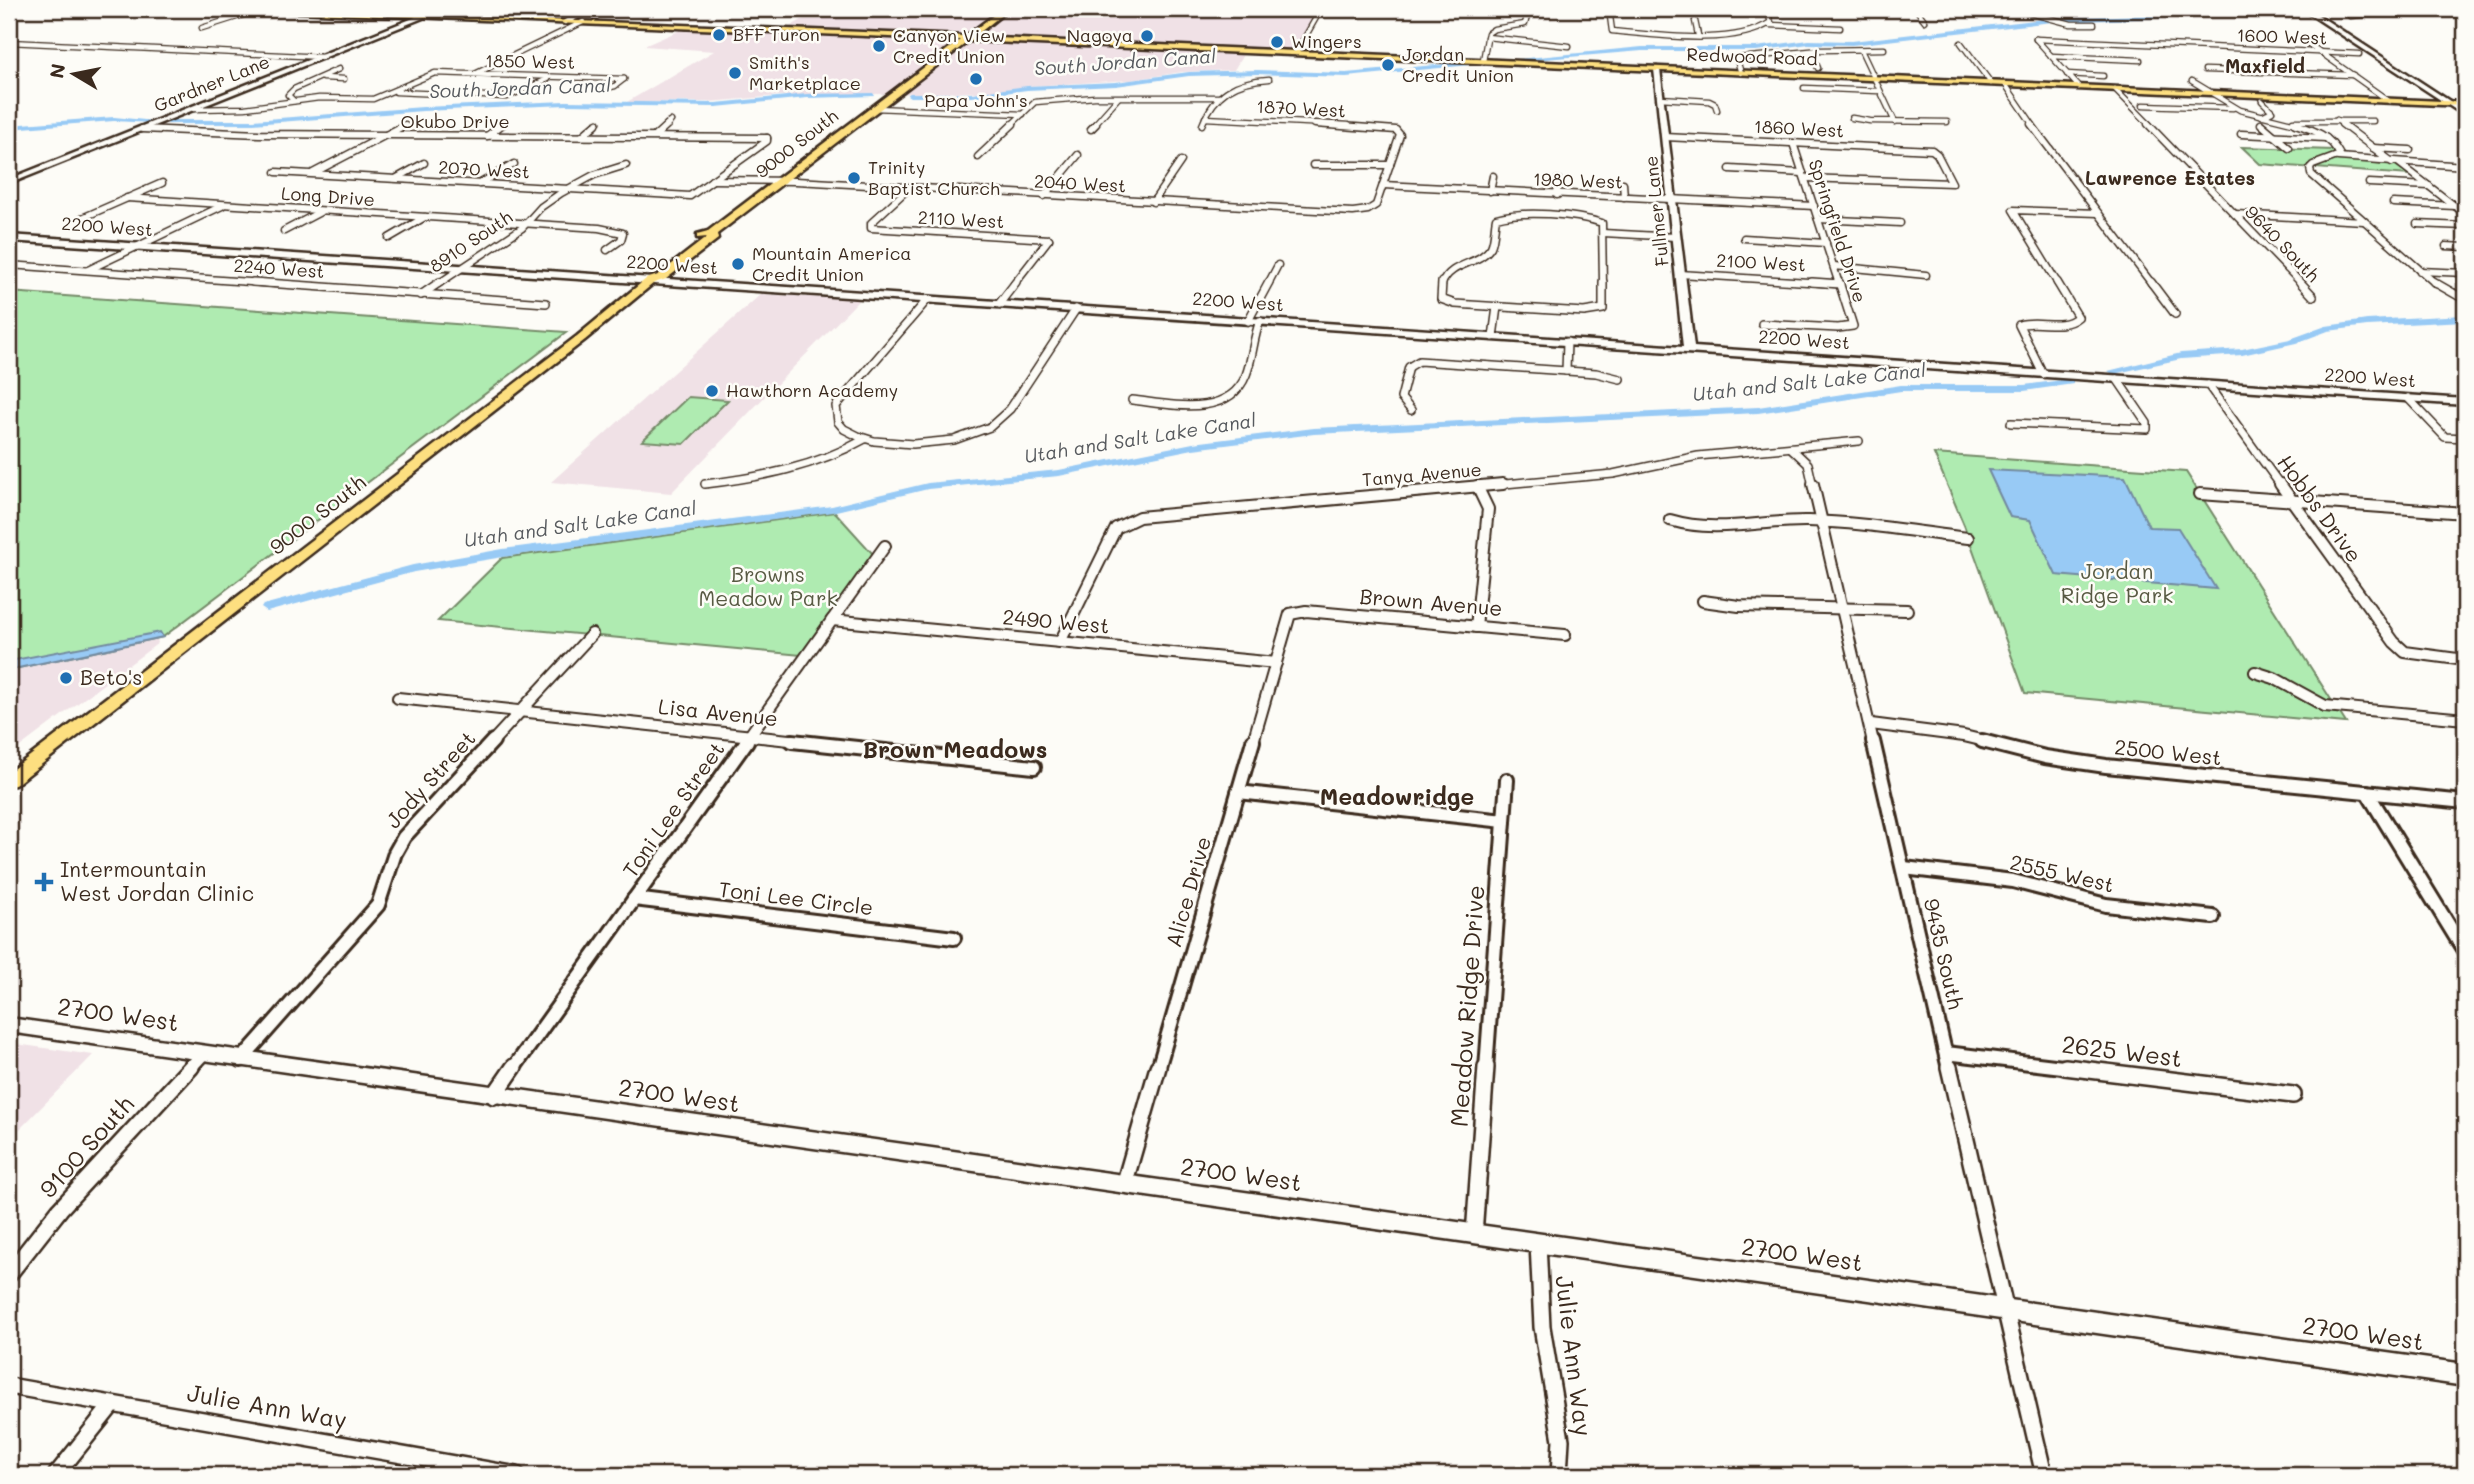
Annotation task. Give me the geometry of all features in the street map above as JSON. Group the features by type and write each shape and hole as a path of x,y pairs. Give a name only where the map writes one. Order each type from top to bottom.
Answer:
{"main road":[{"name":"Redwood Road","path":"271,9 346,10 565,22 2465,104"},
{"name":"9000 South","path":"9,781 581,338 650,281 662,277 714,237 712,233 1006,9"}],"street":[{"path":"202,28 262,9"},
{"path":"426,15 441,9"},
{"path":"467,12 476,9"},
{"path":"518,15 531,9"},
{"path":"565,22 593,9"},
{"path":"1296,53 1321,9"},
{"path":"1483,61 1488,37 1494,29 1525,24 1529,9"},
{"path":"1609,9 1612,31 1698,35 1747,33 1770,25 1840,28"},
{"path":"1766,9 1770,25"},
{"path":"1916,9 1924,21"},
{"path":"2015,9 2071,24 2094,24"},
{"path":"2305,9 2465,114"},
{"path":"2350,16 2419,9"},
{"path":"2412,10 2465,15"},
{"name":"Gardner Lane","path":"9,182 426,15"},
{"path":"1695,21 1698,35"},
{"path":"472,75 583,22"},
{"path":"1488,37 1569,46"},
{"name":"1600 West","path":"2051,56 2036,40 2360,54"},
{"path":"9,42 323,57"},
{"path":"2306,42 2389,101"},
{"path":"1961,43 1991,83"},
{"path":"1741,73 1738,59 1804,52 1884,49"},
{"path":"1861,50 1875,78 1878,91 1895,122"},
{"path":"1804,52 1812,55 1818,68"},
{"path":"2051,56 2140,60"},
{"path":"2051,56 2079,87"},
{"path":"293,101 288,95 290,92 339,69"},
{"name":"Fullmer Lane","path":"1657,69 1689,350"},
{"path":"2205,70 2353,75"},
{"name":"1850 West","path":"394,92 435,73 624,79 615,86 602,89"},
{"path":"2067,74 2103,76"},
{"path":"194,109 238,109 293,101 381,98 394,92 508,97 553,76"},
{"path":"318,78 344,79"},
{"path":"1202,126 1226,88 1234,84 1269,79"},
{"path":"2192,81 2203,84 2233,107 2310,128 2338,149 2338,157"},
{"path":"2005,84 2175,314"},
{"path":"1804,88 1878,91"},
{"path":"1830,89 1834,97"},
{"name":"9640 South","path":"2116,89 2313,296"},
{"path":"978,157 1033,103 1082,98 1219,97"},
{"path":"2175,97 2185,107"},
{"path":"1091,129 1118,98"},
{"path":"1660,98 1709,101 1715,103 1717,110"},
{"path":"2262,101 2273,111 2262,116"},
{"path":"2143,105 2233,107"},
{"path":"2164,106 2173,115"},
{"path":"874,108 1023,114"},
{"path":"2210,108 2216,113"},
{"name":"1870 West","path":"1205,118 1396,130 1400,135 1390,165"},
{"path":"1852,118 1895,122 1947,122"},
{"path":"2337,120 2465,214"},
{"path":"655,136 671,121"},
{"path":"2290,122 2373,121"},
{"path":"487,136 505,122"},
{"path":"582,136 598,122"},
{"path":"2261,124 2289,148"},
{"path":"311,174 405,125"},
{"name":"Okubo Drive","path":"142,129 389,135 767,138 767,141 712,180"},
{"path":"2241,134 2326,138"},
{"name":"1860 West","path":"1665,136 1932,150 1952,181 1950,184 1804,175"},
{"name":"Springfield Drive","path":"1762,324 1851,328 1853,323 1793,143"},
{"path":"2373,148 2410,149"},
{"path":"1044,196 1078,155"},
{"path":"2462,298 2442,289 2420,271 2310,171 2313,165 2338,157 2465,166"},
{"path":"1153,202 1181,161"},
{"path":"394,179 424,163"},
{"path":"479,184 514,164"},
{"path":"1312,164 1390,165 1383,185"},
{"name":"8910 South","path":"421,295 527,223 541,207 594,175 626,165"},
{"path":"1730,169 1804,175"},
{"name":"2070 West","path":"276,172 690,196 712,180"},
{"path":"1490,191 1493,176"},
{"name":"2040 West","path":"712,180 1362,211 1375,207 1383,185"},
{"path":"1557,195 1558,180"},
{"path":"82,218 162,183"},
{"path":"1623,183 1624,197"},
{"path":"2369,183 2429,186"},
{"name":"1980 West","path":"1383,185 1814,206"},
{"name":"2110 West","path":"909,188 871,223 871,228 1049,239 999,304"},
{"name":"Long Drive","path":"127,198 527,223 609,229 623,233 621,240 607,250"},
{"path":"2393,203 2455,206"},
{"path":"87,271 224,204"},
{"path":"2043,374 2018,326 2028,322 2067,323 2078,317 2013,212 2021,209 2098,213"},
{"path":"284,231 323,211"},
{"path":"2235,214 2364,221"},
{"path":"1522,215 1600,222 1603,233 1603,309 1584,312 1497,307 1446,302 1440,296 1446,274 1456,265 1479,256 1490,247 1498,216 1522,215"},
{"path":"389,238 425,217"},
{"path":"1818,219 1900,223"},
{"path":"2417,224 2465,226"},
{"path":"1603,233 1676,237"},
{"name":"2200 West","path":"9,238 2465,402"},
{"path":"1744,238 1826,243"},
{"path":"2446,246 2465,247"},
{"name":"2240 West","path":"9,265 546,303"},
{"path":"1248,321 1278,265"},
{"path":"1834,266 1926,275"},
{"path":"2420,271 2465,273"},
{"name":"2100 West","path":"1680,274 1840,284"},
{"path":"928,299 836,406 834,415 846,432 891,444 934,443 975,434 992,425 1009,409 1076,309"},
{"path":"1493,337 1497,307"},
{"path":"1132,400 1200,404 1221,401 1234,395 1240,389 1252,359 1260,321"},
{"path":"1566,371 1567,342"},
{"path":"1410,410 1401,398 1409,367 1415,362 1600,373 1619,379"},
{"path":"1520,377 1521,368"},
{"path":"2011,423 2147,429 2147,423 2117,379"},
{"name":"Hobbs Drive","path":"2208,385 2394,642 2405,652 2465,660"},
{"path":"2408,398 2445,437 2465,438"},
{"path":"705,484 797,468 826,459 865,439"},
{"name":"Tanya Avenue","path":"1060,642 1113,533 1126,522 1146,516 1613,474 1698,456 1859,441"},
{"name":"9435 South","path":"1791,447 1808,464 1871,724 2044,1475"},
{"path":"1476,627 1488,509 1477,486"},
{"path":"2200,494 2465,513"},
{"path":"1670,520 1691,526 1725,529 1798,521 1822,522 1901,528 1968,538"},
{"name":"Toni Lee Street","path":"494,1096 885,546"},
{"path":"1703,601 1739,606 1907,610"},
{"name":"Brown Avenue","path":"1294,612 1565,635"},
{"name":"Alice Drive","path":"1124,1185 1289,616 1294,612"},
{"name":"2490 West","path":"832,620 1276,663"},
{"name":"Jody Street","path":"241,1060 378,905 386,890 391,858 404,836 592,634"},
{"path":"2255,672 2276,678 2307,700 2325,706 2465,719"},
{"name":"Lisa Avenue","path":"398,698 1034,767"},
{"name":"2500 West","path":"1871,724 1964,736 2074,762 2465,802"},
{"name":"Meadow Ridge Drive","path":"1474,1235 1507,780"},
{"path":"1238,792 1504,821"},
{"path":"2367,792 2465,952"},
{"name":"2555 West","path":"1904,868 2013,881 2106,905 2213,917"},
{"name":"Toni Lee Circle","path":"634,899 954,938"},
{"name":"2700 West","path":"9,1025 2465,1376"},
{"name":"2625 West","path":"1946,1053 2293,1095"},
{"name":"9100 South","path":"9,1274 60,1209 203,1054"},
{"name":"Julie Ann Way","path":"1538,1244 1542,1326 1561,1440 1559,1475"},
{"name":"Julie Ann Way","path":"9,1386 517,1475"},
{"path":"56,1475 112,1405"}],"shaded area":[{"path":"820,9 1321,9 1294,55 1244,53 1234,70 1182,72 1131,80 1029,86 986,92 778,96 709,102 627,102 714,51 644,46 692,25 788,28"},
{"name":"Hawthorn Academy","path":"761,294 859,300 671,493 551,482"},
{"path":"156,636 158,643 9,755 9,665"},
{"path":"9,1043 93,1055 9,1140"}],"green space":[{"path":"2242,147 2334,150 2347,160 2395,165 2410,175 2260,164"},
{"path":"9,292 567,332 163,637 9,670"},
{"path":"688,397 728,400 684,444 642,441"},
{"name":"Jordan Ridge Park","path":"1934,454 2186,472 2346,723 2025,693 1964,525"},
{"name":"Browns Meadow Park","path":"835,512 873,554 801,655 438,621 502,558"}],"water":[{"path":"1988,470 2125,477 2149,527 2178,528 2216,589 2056,575 2030,520 2010,517"},
{"path":"160,632 163,637 9,670 9,661"}],"waterway":[{"name":"South Jordan Canal","path":"2317,10 2325,9"},
{"name":"South Jordan Canal","path":"1520,59 1642,49 1756,49 1809,42 1852,43 2052,20 2301,12"},
{"name":"South Jordan Canal","path":"910,95 972,95 1027,88 1116,84 1189,74 1257,72 1346,75 1469,64"},
{"name":"South Jordan Canal","path":"168,122 253,122 423,109 566,103 716,105 807,96 873,95"},
{"name":"South Jordan Canal","path":"9,127 114,119 152,121"},
{"name":"Utah and Salt Lake Canal","path":"2113,371 2181,356 2242,352 2293,341 2326,329 2367,323 2465,318"},
{"name":"Utah and Salt Lake Canal","path":"267,608 413,569 503,553 832,509 928,486 1059,473 1193,446 1314,431 1758,410 1901,388 2024,388 2070,382"}],"place":[{"name":"BFF Turon","path":"719,35"},
{"name":"Nagoya","path":"1147,36"},
{"name":"Wingers","path":"1277,42"},
{"name":"Canyon View Credit Union","path":"879,46"},
{"name":"Jordan Credit Union","path":"1388,65"},
{"name":"Smith's Marketplace","path":"735,73"},
{"name":"Papa John's","path":"976,79"},
{"name":"Trinity Baptist Church","path":"854,178"},
{"name":"Mountain America Credit Union","path":"738,264"},
{"name":"Hawthorn Academy","path":"712,391"},
{"name":"Beto's","path":"66,678"},
{"name":"Intermountain West Jordan Clinic","path":"44,882"}],"district":[{"name":"Maxfield","path":"2265,66"},
{"name":"Lawrence Estates","path":"2170,178"},
{"name":"Brown Meadows","path":"955,750"},
{"name":"Meadowridge","path":"1397,797"}]}
